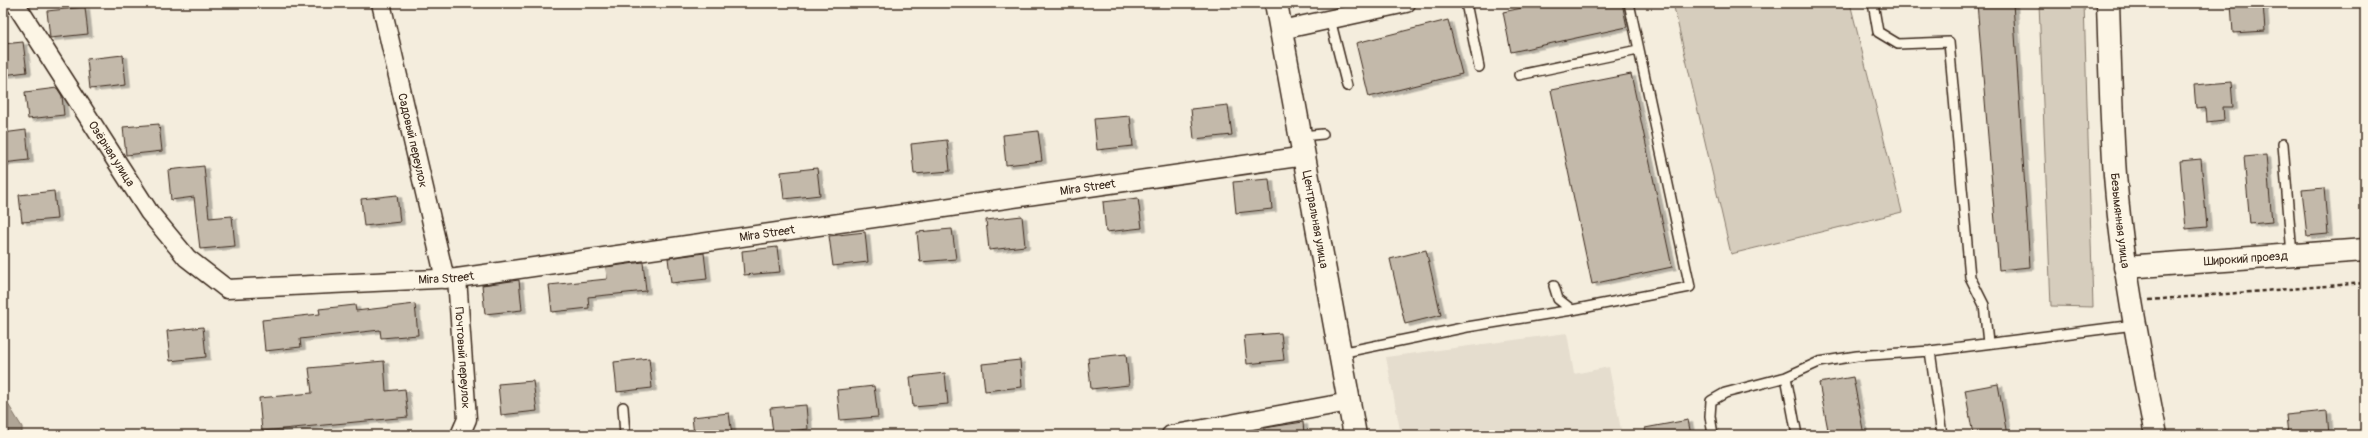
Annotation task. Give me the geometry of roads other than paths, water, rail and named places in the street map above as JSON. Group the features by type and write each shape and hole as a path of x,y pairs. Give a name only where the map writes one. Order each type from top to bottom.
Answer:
{"street":[{"name":"Озёрная улица","path":"15,3 149,212 187,258 227,289"},
{"name":"Садовый переулок","path":"381,3 451,278"},
{"name":"Центральная улица","path":"1276,3 1281,30 1310,142 1340,353 1355,435"},
{"path":"1281,30 1406,3"},
{"name":"Безымянная улица","path":"2108,3 2115,175 2125,267 2134,325 2156,435"},
{"name":"Mira Street","path":"227,289 451,278 1310,142"},
{"name":"Широкий проезд","path":"2125,267 2365,250"},
{"name":"Почтовый переулок","path":"451,278 467,419 460,435"},
{"path":"1171,435 1349,402"}],"lane":[{"path":"1466,3 1479,67"},
{"path":"1340,353 1467,327 1572,310 1690,287 1629,3"},
{"path":"1873,3 1878,32 1898,44 1949,42 1970,276 1984,305 1988,342"},
{"path":"1330,19 1347,86"},
{"path":"1519,75 1638,50"},
{"path":"2283,144 2292,255"},
{"path":"1554,286 1558,298 1572,310"},
{"path":"1713,435 1710,416 1711,401 1725,393 1786,377 1819,362 1857,356 1930,350 2134,325"},
{"path":"1930,350 1942,435"},
{"path":"1786,377 1797,435"},
{"path":"623,407 625,435"}]}
